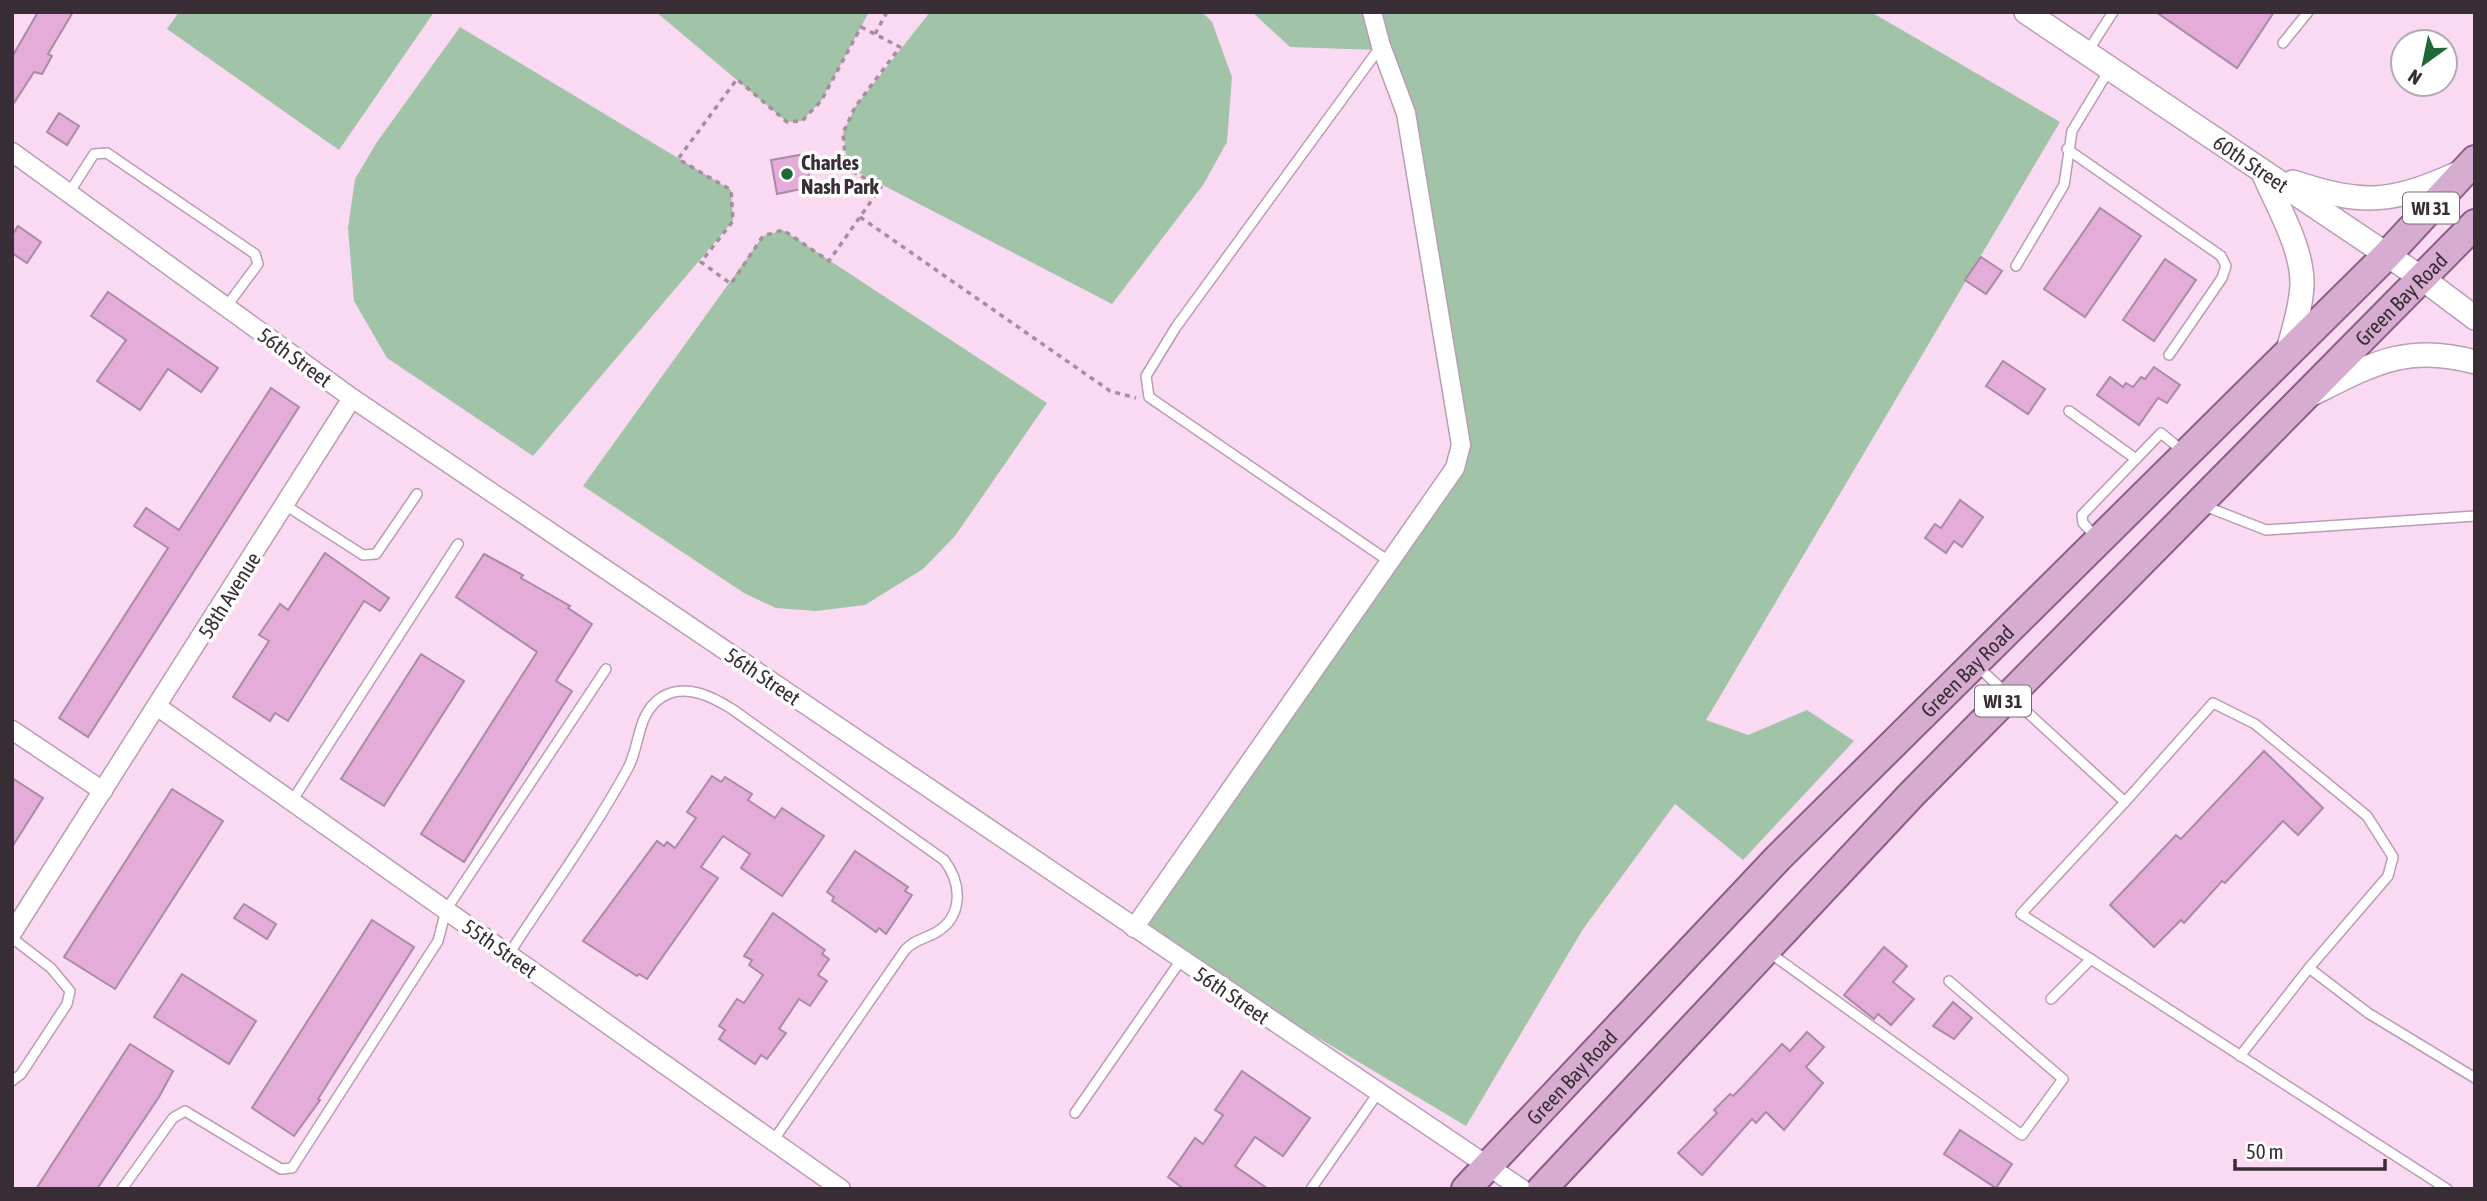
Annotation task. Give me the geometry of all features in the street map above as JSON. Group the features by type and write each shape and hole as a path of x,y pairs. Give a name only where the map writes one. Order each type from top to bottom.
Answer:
{"main road":[{"name":"Green Bay Road","path":"1466,1189 1778,858 2387,255 2470,165"},
{"name":"Green Bay Road","path":"1542,1189 1765,950 2008,696 2475,224"}],"street":[{"path":"1133,928 1455,468 1461,445 1406,113 1381,47 1372,12"},
{"name":"60th Street","path":"2026,12 2423,279 2475,318"},
{"name":"56th Street","path":"12,152 352,398 1522,1189"},
{"path":"2263,172 2335,196 2377,200 2415,193 2470,165"},
{"path":"2263,172 2298,259 2302,282 2299,311 2287,354"},
{"path":"2305,398 2380,360 2405,355 2432,354 2475,362"},
{"name":"58th Avenue","path":"12,936 352,398"},
{"name":"55th Street","path":"158,707 841,1189"},
{"path":"12,730 103,791"}],"lane":[{"path":"2087,53 2113,12"},
{"path":"2283,43 2308,12"},
{"path":"1381,47 1176,327 1146,376 1149,397 1390,562"},
{"path":"2016,267 2064,185 2069,167 2067,149 2072,131 2110,69"},
{"path":"2067,149 2221,256 2226,266 2222,278 2169,355"},
{"path":"69,193 94,154 107,153 255,254 258,264 226,307"},
{"path":"2069,411 2136,459"},
{"path":"2099,540 2083,523 2082,515 2161,433 2186,454"},
{"path":"285,505 363,555 376,554 417,494"},
{"path":"2198,503 2266,530 2475,516"},
{"path":"292,801 458,544"},
{"path":"1974,663 2125,802"},
{"path":"122,1189 173,1118 184,1111 281,1169 292,1168 438,941 446,910 606,669"},
{"path":"509,954 630,765 643,718 651,706 668,694 694,691 719,700 944,860 958,884 959,899 951,918 944,926 905,950 773,1141"},
{"path":"2240,1056 2309,968 2388,876 2392,857 2367,816 2255,724 2213,703 2021,914 2240,1056 2447,1189"},
{"path":"12,936 51,968 71,990 67,1004 21,1074 12,1081"},
{"path":"1765,950 2022,1135 2063,1079 1949,981"},
{"path":"2051,999 2091,959"},
{"path":"1075,1113 1181,960"},
{"path":"2309,968 2368,1013 2475,1079"},
{"path":"1311,1189 1378,1093"}],"path":[{"path":"875,34 887,12"},
{"path":"861,27 875,34 900,47 855,107 844,133 846,168 881,187 829,261 783,230 763,236 731,284 701,262 733,221 731,190 678,159 737,79 787,122 802,121 821,102 861,27"},
{"path":"860,217 1110,391 1130,398 1149,397"}],"green space":[{"path":"179,12 434,12 339,150 167,29"},
{"path":"656,12 869,12 821,101 802,121 787,122"},
{"path":"930,12 1202,12 1212,22 1232,77 1227,142 1203,185 1112,304 848,167 843,133 855,107"},
{"path":"1252,12 1871,12 2060,122 1706,720 1748,735 1807,710 1854,741 1743,860 1675,804 1583,929 1466,1126 1134,928 1461,445 1406,113 1376,50 1290,47"},
{"path":"460,27 731,190 733,221 533,456 387,358 354,301 348,228 355,179 377,142"},
{"path":"783,230 1047,403 955,536 923,569 865,605 816,611 776,608 744,593 583,486 763,236"}],"building":[{"path":"38,12 73,12 48,54 52,56 42,74 34,72 12,106 12,57"},
{"path":"2156,12 2274,12 2237,68"},
{"path":"59,113 79,126 67,145 47,132"},
{"path":"805,154 811,187 777,194 771,160"},
{"path":"2100,208 2141,236 2085,317 2044,289"},
{"path":"18,226 41,242 27,263 12,253 12,235"},
{"path":"1981,257 2002,271 1986,294 1965,280"},
{"path":"2165,259 2196,280 2154,341 2123,320"},
{"path":"108,292 218,368 201,392 168,369 140,410 97,381 126,340 91,316"},
{"path":"2003,361 2045,389 2028,414 1986,386"},
{"path":"2154,367 2180,385 2167,403 2158,398 2139,425 2097,395 2110,377 2123,387 2126,383 2133,387 2141,377 2145,379"},
{"path":"271,388 299,407 88,737 59,718 168,548 134,526 146,508 179,530"},
{"path":"1960,500 1983,517 1962,547 1954,541 1946,553 1925,538 1935,524 1941,528"},
{"path":"325,553 389,598 380,611 364,601 288,721 275,713 270,721 233,697 269,641 259,635 280,604 288,610"},
{"path":"484,554 523,575 521,578 570,606 568,608 592,624 556,681 572,691 464,862 421,834 537,652 456,597"},
{"path":"421,654 464,681 384,806 341,779"},
{"path":"2264,751 2323,808 2298,835 2283,821 2225,883 2222,881 2184,923 2181,920 2154,947 2110,905 2176,835 2181,839"},
{"path":"712,776 721,782 725,777 752,794 748,800 775,818 782,808 824,836 782,896 741,868 750,854 723,836 701,867 718,878 647,979 639,974 637,976 583,941 657,841 664,846 667,842 675,848 696,818 687,812"},
{"path":"12,778 43,798 12,847"},
{"path":"172,789 223,821 115,989 64,957"},
{"path":"855,851 908,887 905,891 912,895 886,934 879,928 876,932 832,901 834,897 827,892"},
{"path":"244,904 276,924 267,939 234,918"},
{"path":"773,913 825,950 822,954 829,959 818,975 827,981 810,1006 799,999 779,1029 786,1033 767,1059 761,1055 755,1064 719,1039 725,1030 719,1026 737,999 744,1003 763,975 749,965 752,960 744,956"},
{"path":"372,920 414,947 318,1099 320,1100 294,1136 252,1108"},
{"path":"1884,947 1907,966 1893,982 1914,999 1891,1025 1878,1014 1874,1019 1844,995"},
{"path":"182,974 256,1021 229,1064 154,1017"},
{"path":"1953,1002 1972,1018 1954,1039 1933,1026"},
{"path":"1807,1032 1824,1047 1806,1067 1823,1083 1784,1130 1766,1112 1756,1123 1752,1119 1702,1175 1678,1153 1717,1113 1714,1110 1730,1094 1733,1096 1782,1044 1790,1051"},
{"path":"130,1044 173,1071 159,1097 97,1189 36,1189"},
{"path":"1242,1071 1310,1118 1283,1156 1255,1137 1235,1166 1268,1189 1184,1189 1168,1177 1195,1138 1203,1144 1223,1115 1215,1110"},
{"path":"1960,1130 2012,1164 1996,1188 1944,1154"}],"place":[{"name":"Charles Nash Park","path":"787,174"}]}
